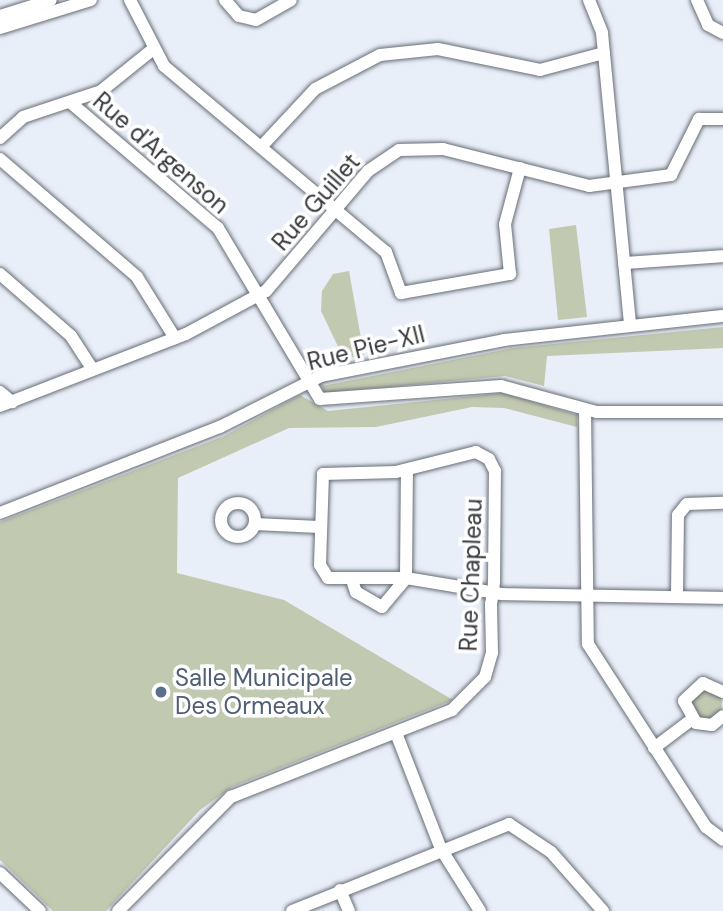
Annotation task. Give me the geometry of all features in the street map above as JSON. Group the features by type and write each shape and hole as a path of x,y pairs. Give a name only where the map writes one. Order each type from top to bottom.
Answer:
{"street":[{"path":"0,16 51,0"},
{"path":"0,28 91,0"},
{"path":"130,0 152,50 388,255 401,293 510,274 505,224 520,168"},
{"path":"225,0 239,16 256,20 291,0"},
{"path":"589,0 604,53 630,322"},
{"path":"697,0 708,25 723,33"},
{"path":"261,147 315,89 380,55 438,49 540,70 604,53"},
{"path":"0,138 23,117 101,92 152,50"},
{"name":"Rue d'Argenson","path":"71,103 218,228 260,294 308,382"},
{"name":"Rue Guillet","path":"0,392 6,404 175,338 260,294 375,164 406,148 443,149 586,186 671,175 699,119 723,120"},
{"path":"0,159 137,277 175,338"},
{"path":"624,263 723,256"},
{"path":"0,274 71,336 93,370"},
{"name":"Rue Pie-XII","path":"0,513 220,427 308,382 434,352 630,322 723,316"},
{"path":"308,382 317,397 331,402 508,386 585,410 723,412"},
{"path":"585,410 586,595 591,653 706,827 723,840"},
{"name":"Rue Chapleau","path":"118,911 230,797 453,710 476,692 490,662 493,593 492,463 476,452 407,470 323,474 319,527 321,573 352,580 406,578"},
{"path":"407,470 406,578 493,593 723,598"},
{"path":"677,595 678,515 687,504 723,503"},
{"path":"255,524 319,527"},
{"name":"Rue Chapleau","path":"352,580 355,592 382,607 406,578"},
{"path":"691,720 684,701 690,689 711,683 723,692"},
{"path":"691,720 708,726 723,716"},
{"path":"654,748 691,720"},
{"path":"396,733 441,849 480,911"},
{"path":"292,911 441,849 514,824 551,852 603,911"},
{"path":"0,873 40,911"},
{"path":"340,890 349,911"}],"green space":[{"path":"576,225 587,317 558,320 549,229"},
{"path":"349,271 364,355 344,359 321,311 322,291 333,274"},
{"path":"723,327 723,348 547,356 544,386 505,376 324,393 322,386 512,348"},
{"path":"503,393 577,415 577,427 504,408 472,407 376,427 289,428 178,478 177,573 284,600 453,700 232,787 200,810 106,911 53,911 0,860 0,522 224,436 300,395 328,411"},
{"path":"706,688 717,693 722,704 717,715 706,720 695,715 690,704 695,693"}],"place":[{"name":"Salle Municipale Des Ormeaux","path":"161,692"}]}
